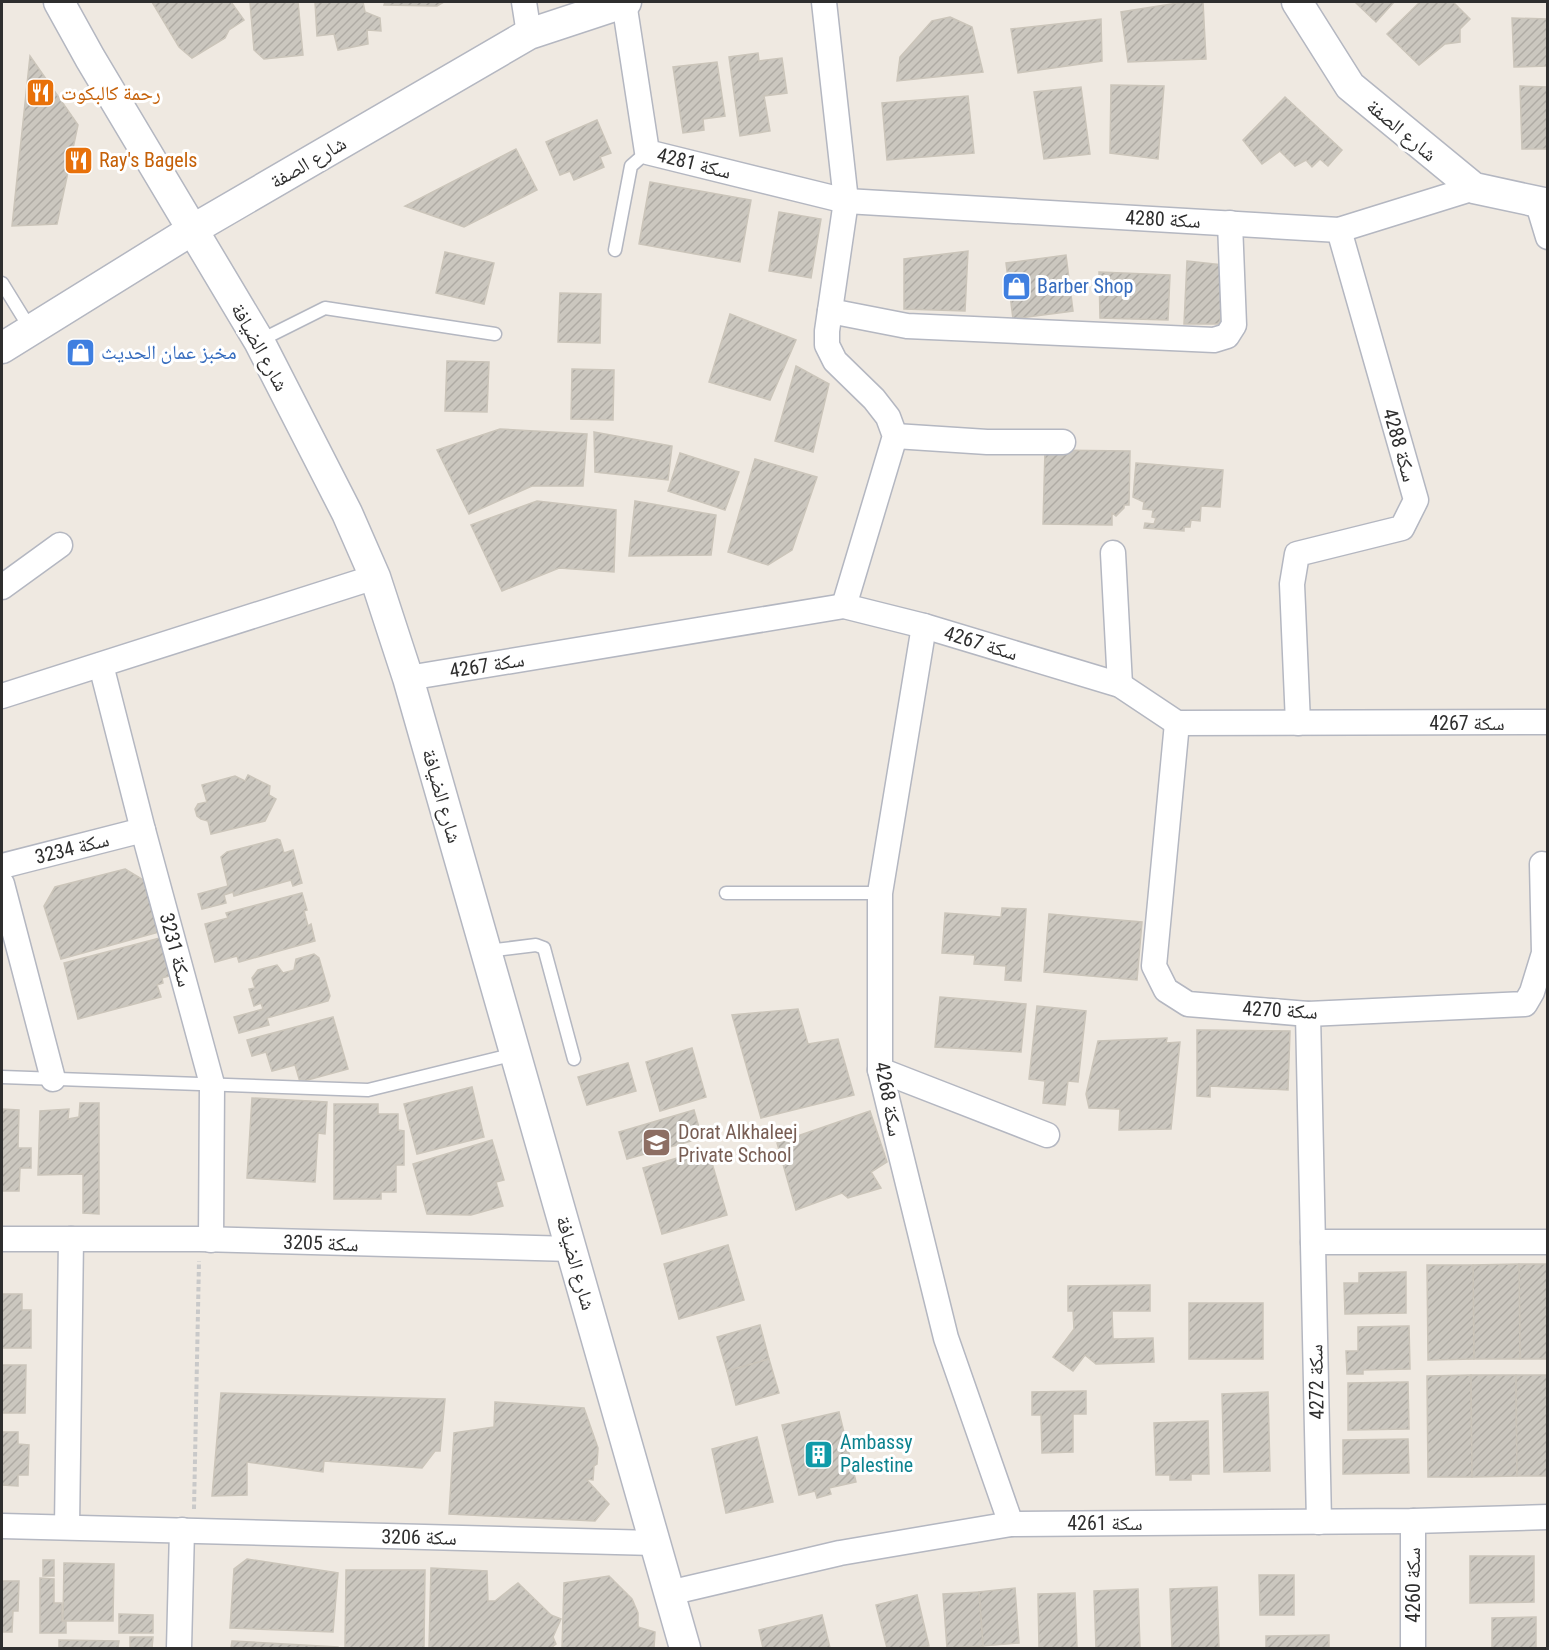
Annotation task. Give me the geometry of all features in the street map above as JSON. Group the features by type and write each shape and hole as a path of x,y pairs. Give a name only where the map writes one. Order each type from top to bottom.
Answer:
{"street":[{"name":"شارع الضيافة","path":"59,2 259,341 347,513 375,577 408,678 685,1648"},
{"path":"524,2 529,34"},
{"name":"شارع الصفة","path":"2,348 192,230 529,34 625,2"},
{"path":"625,2 647,152"},
{"path":"824,2 846,201 827,345 835,361 888,417 895,436 844,606"},
{"name":"شارع الصفة","path":"1297,2 1350,86 1474,189 1543,204"},
{"name":"سكة 4281","path":"647,152 846,201"},
{"name":"سكة 4280","path":"846,201 1340,230 1474,189"},
{"path":"1543,204 1548,237"},
{"path":"830,311 907,326 1214,340 1227,336 1234,326 1230,224"},
{"name":"سكة 4288","path":"1298,723 1292,584 1297,554 1402,528 1416,500 1340,230"},
{"path":"895,436 987,442 1064,442"},
{"path":"2,587 60,545"},
{"path":"1113,553 1120,685"},
{"path":"2,696 375,577"},
{"name":"سكة 4267","path":"408,678 844,606 924,626 1120,685 1178,723 1548,722"},
{"name":"سكة 4268","path":"924,626 880,893 880,1070 946,1338 1011,1524"},
{"name":"سكة 3231","path":"101,665 212,1084 205,1240"},
{"name":"سكة 4270","path":"1178,723 1154,966 1166,990 1188,1004 1308,1014 1525,1004 1532,992 1544,953 1542,864"},
{"name":"سكة 3234","path":"2,866 143,830"},
{"path":"2,884 53,1079"},
{"name":"سكة 4272","path":"1308,1014 1319,1522"},
{"path":"880,1070 1047,1135"},
{"name":"سكة 3205","path":"2,1239 205,1240 572,1250"},
{"path":"67,1527 71,1239"},
{"path":"1313,1242 1548,1242"},
{"name":"سكة 4261","path":"669,1593 840,1553 1011,1524 1413,1521 1548,1517"},
{"name":"سكة 4260","path":"1413,1521 1413,1648"},
{"name":"سكة 3206","path":"2,1526 655,1543"},
{"path":"179,1648 188,1531"}],"lane":[{"name":"سكة 4281","path":"615,250 631,166 647,152"},
{"path":"2,283 31,330"},
{"path":"259,341 325,308 495,334"},
{"path":"726,893 880,893"},
{"path":"486,951 536,945 544,948 574,1059"},
{"path":"2,1077 368,1090 516,1054"}],"path":[{"path":"188,1531 205,1240"}],"building":[{"path":"152,2 231,2 244,20 229,30 225,38 192,58 179,47"},
{"path":"250,2 298,2 303,55 264,59 254,50"},
{"path":"315,2 363,2 365,12 380,18 381,31 367,30 368,44 338,50 334,34 317,36"},
{"path":"385,2 444,2 437,6 384,5"},
{"path":"1184,2 1203,2 1206,59 1128,62 1121,12"},
{"path":"1355,2 1394,2 1376,22"},
{"path":"1420,2 1453,2 1470,19 1460,29 1460,42 1445,44 1419,65 1387,34"},
{"path":"950,17 972,27 983,72 897,81 900,57 932,21"},
{"path":"1512,18 1548,19 1548,66 1514,67"},
{"path":"1101,19 1102,61 1018,73 1011,29"},
{"path":"758,53 759,61 782,58 787,93 764,96 770,131 740,136 729,57"},
{"path":"30,56 78,125 57,224 12,226"},
{"path":"717,62 725,116 703,119 704,130 683,133 673,67"},
{"path":"1111,85 1164,86 1158,159 1110,153"},
{"path":"1520,86 1548,87 1548,149 1522,149"},
{"path":"1081,87 1090,154 1044,159 1034,92"},
{"path":"968,96 974,153 887,160 882,103"},
{"path":"1285,97 1342,150 1328,166 1320,159 1312,167 1306,160 1295,166 1280,151 1262,164 1243,140"},
{"path":"597,120 611,153 600,157 604,167 574,180 570,171 560,175 546,142"},
{"path":"516,149 537,190 464,227 405,206"},
{"path":"650,182 751,200 740,262 639,244"},
{"path":"779,212 821,219 811,278 769,271"},
{"path":"968,251 965,311 904,309 904,259"},
{"path":"445,252 494,263 484,304 436,293"},
{"path":"1066,255 1073,311 1013,319 1006,263"},
{"path":"1187,261 1223,265 1220,324 1184,324"},
{"path":"1099,272 1170,275 1168,320 1100,318"},
{"path":"560,293 601,294 600,343 558,342"},
{"path":"730,314 796,340 770,400 709,382"},
{"path":"447,361 489,362 487,412 445,411"},
{"path":"796,366 829,384 813,452 775,441"},
{"path":"572,369 614,370 613,420 571,419"},
{"path":"500,429 587,434 583,486 532,486 469,514 437,450"},
{"path":"594,432 672,446 668,480 595,472"},
{"path":"1045,450 1130,451 1129,505 1124,505 1116,516 1112,513 1112,525 1043,524"},
{"path":"680,453 739,472 725,510 668,491"},
{"path":"755,459 817,477 792,550 768,565 728,552"},
{"path":"1136,463 1223,470 1220,507 1201,506 1200,521 1191,520 1190,527 1184,527 1184,531 1144,528 1145,523 1154,524 1156,518 1152,517 1153,510 1143,509 1144,502 1133,497"},
{"path":"537,501 616,510 614,572 559,568 502,591 471,525"},
{"path":"635,501 716,515 711,555 629,556"},
{"path":"248,775 270,786 269,795 276,799 265,821 211,834 208,821 197,816 195,809 198,804 207,802 202,785 235,776 245,781"},
{"path":"280,840 284,853 293,850 302,883 293,886 291,880 234,896 233,892 224,895 226,903 202,909 198,894 228,886 221,857 227,852"},
{"path":"125,869 145,881 159,932 61,959 44,906 55,887"},
{"path":"302,893 307,910 304,911 308,926 311,924 315,941 239,962 237,956 215,962 205,924 228,918 226,913"},
{"path":"1002,908 1026,909 1021,981 1005,980 1006,966 974,964 975,955 942,953 945,913 1001,917"},
{"path":"1049,914 1142,922 1137,980 1044,972"},
{"path":"160,938 169,976 162,978 163,983 157,985 161,997 78,1019 64,963"},
{"path":"314,954 319,958 330,996 328,1001 267,1018 269,1025 239,1033 234,1017 263,1009 261,1003 254,1006 249,989 255,988 252,978 258,970 277,965 283,973 294,970 296,959"},
{"path":"940,997 1026,1004 1021,1052 935,1047"},
{"path":"1037,1006 1086,1011 1078,1082 1068,1081 1065,1105 1043,1103 1045,1081 1029,1079"},
{"path":"798,1009 808,1044 838,1039 854,1095 761,1118 732,1015"},
{"path":"333,1017 348,1069 300,1082 295,1065 272,1071 266,1052 252,1056 247,1040"},
{"path":"1197,1030 1290,1031 1288,1090 1210,1086 1210,1097 1197,1096"},
{"path":"1167,1038 1166,1043 1180,1042 1171,1129 1119,1130 1120,1109 1089,1108 1086,1094 1098,1041"},
{"path":"692,1048 706,1097 660,1111 646,1062"},
{"path":"628,1063 636,1091 587,1105 578,1077"},
{"path":"472,1087 484,1137 417,1154 404,1104"},
{"path":"252,1098 327,1102 325,1134 318,1133 315,1182 247,1178"},
{"path":"80,1103 99,1103 99,1214 83,1213 83,1174 38,1175 40,1111 69,1109 68,1119 79,1117"},
{"path":"334,1104 378,1104 378,1114 398,1114 398,1130 404,1131 404,1165 396,1165 396,1192 381,1192 381,1199 334,1199"},
{"path":"2,1109 19,1110 18,1148 31,1148 31,1168 20,1168 19,1191 2,1191"},
{"path":"694,1110 702,1138 627,1159 619,1132"},
{"path":"870,1111 887,1162 871,1172 881,1188 848,1198 842,1193 796,1210 777,1143"},
{"path":"492,1140 504,1180 496,1182 503,1206 471,1215 427,1214 413,1164"},
{"path":"708,1149 727,1215 662,1234 643,1168"},
{"path":"728,1245 744,1300 679,1319 664,1264"},
{"path":"1519,1264 1548,1264 1548,1359 1520,1359"},
{"path":"1519,1264 1520,1359 1474,1359 1473,1265"},
{"path":"1427,1265 1473,1265 1474,1359 1428,1360"},
{"path":"1406,1272 1406,1313 1345,1314 1344,1283 1359,1283 1359,1273"},
{"path":"1150,1285 1150,1311 1112,1311 1113,1339 1153,1338 1154,1362 1096,1364 1085,1355 1073,1371 1053,1357 1074,1329 1073,1311 1068,1311 1068,1286"},
{"path":"2,1294 22,1294 22,1310 31,1310 31,1348 2,1348"},
{"path":"1189,1303 1263,1303 1263,1359 1189,1359"},
{"path":"760,1325 769,1359 727,1371 717,1337"},
{"path":"1409,1326 1410,1369 1363,1370 1363,1374 1347,1374 1346,1351 1358,1351 1358,1327"},
{"path":"769,1359 779,1393 736,1405 727,1371"},
{"path":"2,1365 26,1365 25,1413 2,1413"},
{"path":"1471,1375 1472,1477 1428,1477 1427,1376"},
{"path":"1471,1375 1516,1375 1517,1476 1472,1477"},
{"path":"1516,1375 1548,1375 1548,1476 1517,1476"},
{"path":"1408,1382 1409,1429 1348,1430 1348,1383"},
{"path":"1086,1391 1086,1414 1073,1414 1073,1452 1042,1453 1041,1415 1032,1415 1032,1392"},
{"path":"1268,1392 1270,1471 1224,1472 1222,1394"},
{"path":"221,1393 445,1399 440,1451 435,1451 422,1468 324,1461 323,1472 247,1462 247,1495 212,1496"},
{"path":"495,1402 584,1408 598,1448 593,1480 586,1479 609,1504 595,1521 449,1514 454,1433 494,1427"},
{"name":"Ambassy Palestine","path":"839,1412 856,1482 829,1488 831,1494 817,1498 815,1491 799,1495 782,1425"},
{"path":"1208,1421 1209,1474 1191,1474 1191,1480 1170,1480 1170,1475 1156,1475 1154,1423"},
{"path":"2,1432 18,1432 18,1444 29,1445 28,1475 18,1475 18,1486 2,1485"},
{"path":"757,1437 773,1502 726,1513 712,1449"},
{"path":"1408,1439 1409,1473 1343,1474 1343,1440"},
{"path":"1470,1556 1534,1556 1534,1602 1470,1603"},
{"path":"247,1559 338,1573 333,1632 230,1628 234,1569"},
{"path":"43,1560 54,1560 54,1576 43,1576"},
{"path":"64,1563 114,1564 113,1621 63,1621"},
{"path":"431,1568 487,1571 488,1601 495,1601 518,1583 551,1615 561,1619 553,1637 556,1644 551,1648 429,1648"},
{"path":"346,1570 425,1570 424,1648 345,1648"},
{"path":"1259,1575 1294,1575 1294,1615 1260,1615"},
{"path":"609,1576 632,1599 638,1613 638,1627 655,1632 654,1648 562,1648 564,1583"},
{"path":"40,1578 54,1579 54,1603 62,1603 62,1621 66,1621 66,1633 40,1633"},
{"path":"2,1581 19,1581 18,1611 13,1611 12,1632 2,1632"},
{"path":"1217,1587 1219,1648 1172,1648 1170,1589"},
{"path":"1015,1588 1019,1643 983,1646 979,1592"},
{"path":"1138,1589 1140,1648 1096,1648 1094,1591"},
{"path":"979,1592 983,1646 947,1648 943,1594"},
{"path":"1075,1593 1077,1648 1039,1648 1038,1594"},
{"path":"917,1595 929,1646 887,1648 876,1605"},
{"path":"119,1614 153,1615 153,1633 119,1633"},
{"path":"822,1615 830,1648 763,1648 759,1630"},
{"path":"1536,1617 1536,1648 1492,1648 1492,1618"},
{"path":"1329,1635 1329,1648 1266,1648 1266,1636"},
{"path":"130,1637 153,1637 152,1648 130,1648"},
{"path":"59,1640 119,1641 118,1648 59,1648"},
{"path":"232,1641 338,1647 338,1648 231,1648"}],"place":[{"name":"رحمة كالبكوت","path":"40,93"},
{"name":"Ray's Bagels","path":"78,160"},
{"name":"Barber Shop","path":"1016,286"},
{"name":"مخبز عمان الحديث","path":"80,352"},
{"name":"Dorat Alkhaleej Private School","path":"657,1143"},
{"name":"Ambassy Palestine","path":"819,1454"}]}
